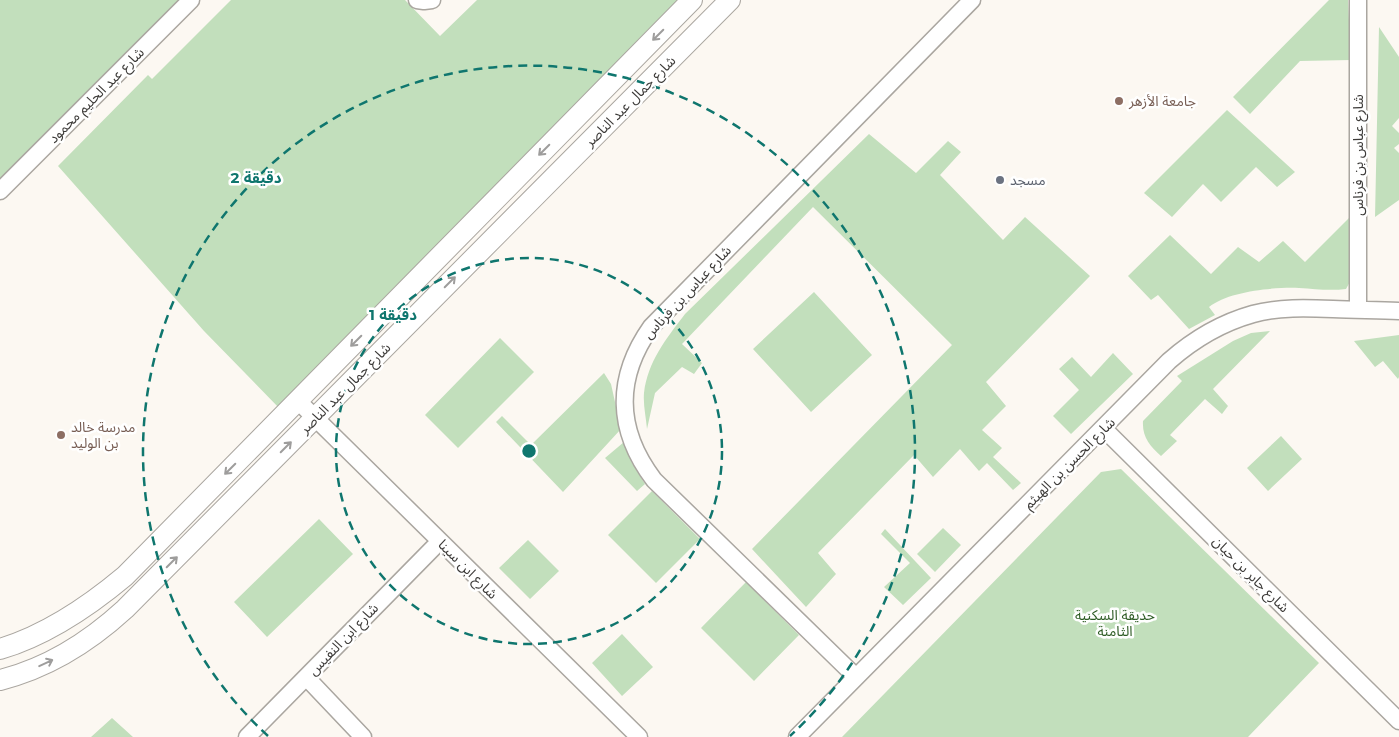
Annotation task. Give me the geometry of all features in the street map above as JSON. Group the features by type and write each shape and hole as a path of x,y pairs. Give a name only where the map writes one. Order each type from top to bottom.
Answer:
{"main road":[{"name":"شارع جمال عبد الناصر","path":"0,649 31,637 60,622 103,594 124,576 692,0"},
{"name":"شارع جمال عبد الناصر","path":"0,680 48,663 89,639 125,609 730,0"}],"street":[{"name":"شارع عبد الحليم محمود","path":"0,191 191,0"},
{"path":"417,0 432,0"},
{"name":"شارع عباس بن فرناس","path":"856,677 654,480 637,454 631,440 625,410 626,380 635,352 651,327 972,0"},
{"name":"شارع عباس بن فرناس","path":"1358,0 1358,310"},
{"name":"شارع الحسن بن الهيثم","path":"797,737 1184,348 1218,327 1254,314 1273,310 1292,308 1399,311"},
{"name":"شارع ابن سينا","path":"298,401 639,737"},
{"name":"شارع جابر بن حيان","path":"1104,428 1399,721"},
{"name":"شارع ابن النفيس","path":"247,737 440,541"},
{"path":"306,677 362,737"}],"green space":[{"path":"0,0 182,0 0,180"},
{"path":"231,0 405,0 440,36 477,0 682,0 280,409 204,331 58,166 148,75 152,79"},
{"path":"1329,0 1348,0 1351,60 1300,61 1250,114 1233,97"},
{"path":"1379,27 1399,57 1399,118 1392,126 1399,133 1399,144 1394,148 1399,153 1399,200 1375,217"},
{"path":"1227,110 1295,172 1277,187 1256,167 1221,202 1203,184 1172,217 1144,193"},
{"path":"869,134 916,173 948,141 961,152 940,175 1003,240 1025,217 1090,276 986,382 1006,406 982,430 1002,448 993,457 1021,483 1013,490 987,463 979,471 960,449 933,477 914,455 818,553 836,574 806,607 752,549 952,345 813,207 682,344 702,363 694,374 682,367 655,393 647,429 644,393 649,371 659,351 685,314"},
{"path":"1350,217 1351,280 1346,289 1277,288 1252,291 1228,297 1209,307 1215,315 1189,329 1158,295 1151,300 1128,276 1170,235 1211,274 1238,247 1259,262 1283,241 1305,262"},
{"path":"814,292 872,355 811,412 753,349"},
{"path":"1270,331 1213,389 1228,406 1222,414 1205,399 1170,435 1177,441 1161,456 1153,449 1144,432 1143,421 1182,381 1177,376 1233,341 1251,333"},
{"path":"1399,335 1398,379 1383,361 1375,367 1354,341"},
{"path":"500,338 534,372 458,448 425,415"},
{"path":"1113,353 1133,374 1071,434 1053,416 1079,390 1059,369 1072,357 1091,377"},
{"path":"604,373 611,384 621,429 563,492 496,422 502,416 531,445"},
{"path":"1281,436 1302,459 1268,491 1247,468"},
{"path":"624,442 632,463 645,484 637,491 605,458"},
{"name":"حديقة السكنية الثامنة","path":"1121,469 1319,663 1248,737 842,737 1101,472"},
{"path":"652,491 700,539 656,583 608,535"},
{"path":"319,519 353,554 267,637 234,602"},
{"path":"943,528 961,545 935,572 917,554"},
{"path":"885,529 931,578 903,605 884,587 910,563 881,534"},
{"path":"528,540 559,571 530,599 499,568"},
{"path":"746,582 799,635 754,681 701,628"},
{"path":"622,634 653,667 622,696 592,663"},
{"path":"112,718 133,737 91,737"}],"place":[{"name":"جامعة الأزهر","path":"1119,101"},
{"name":"مسجد","path":"1000,180"},
{"name":"مدرسة خالد بن الوليد","path":"61,435"}]}
